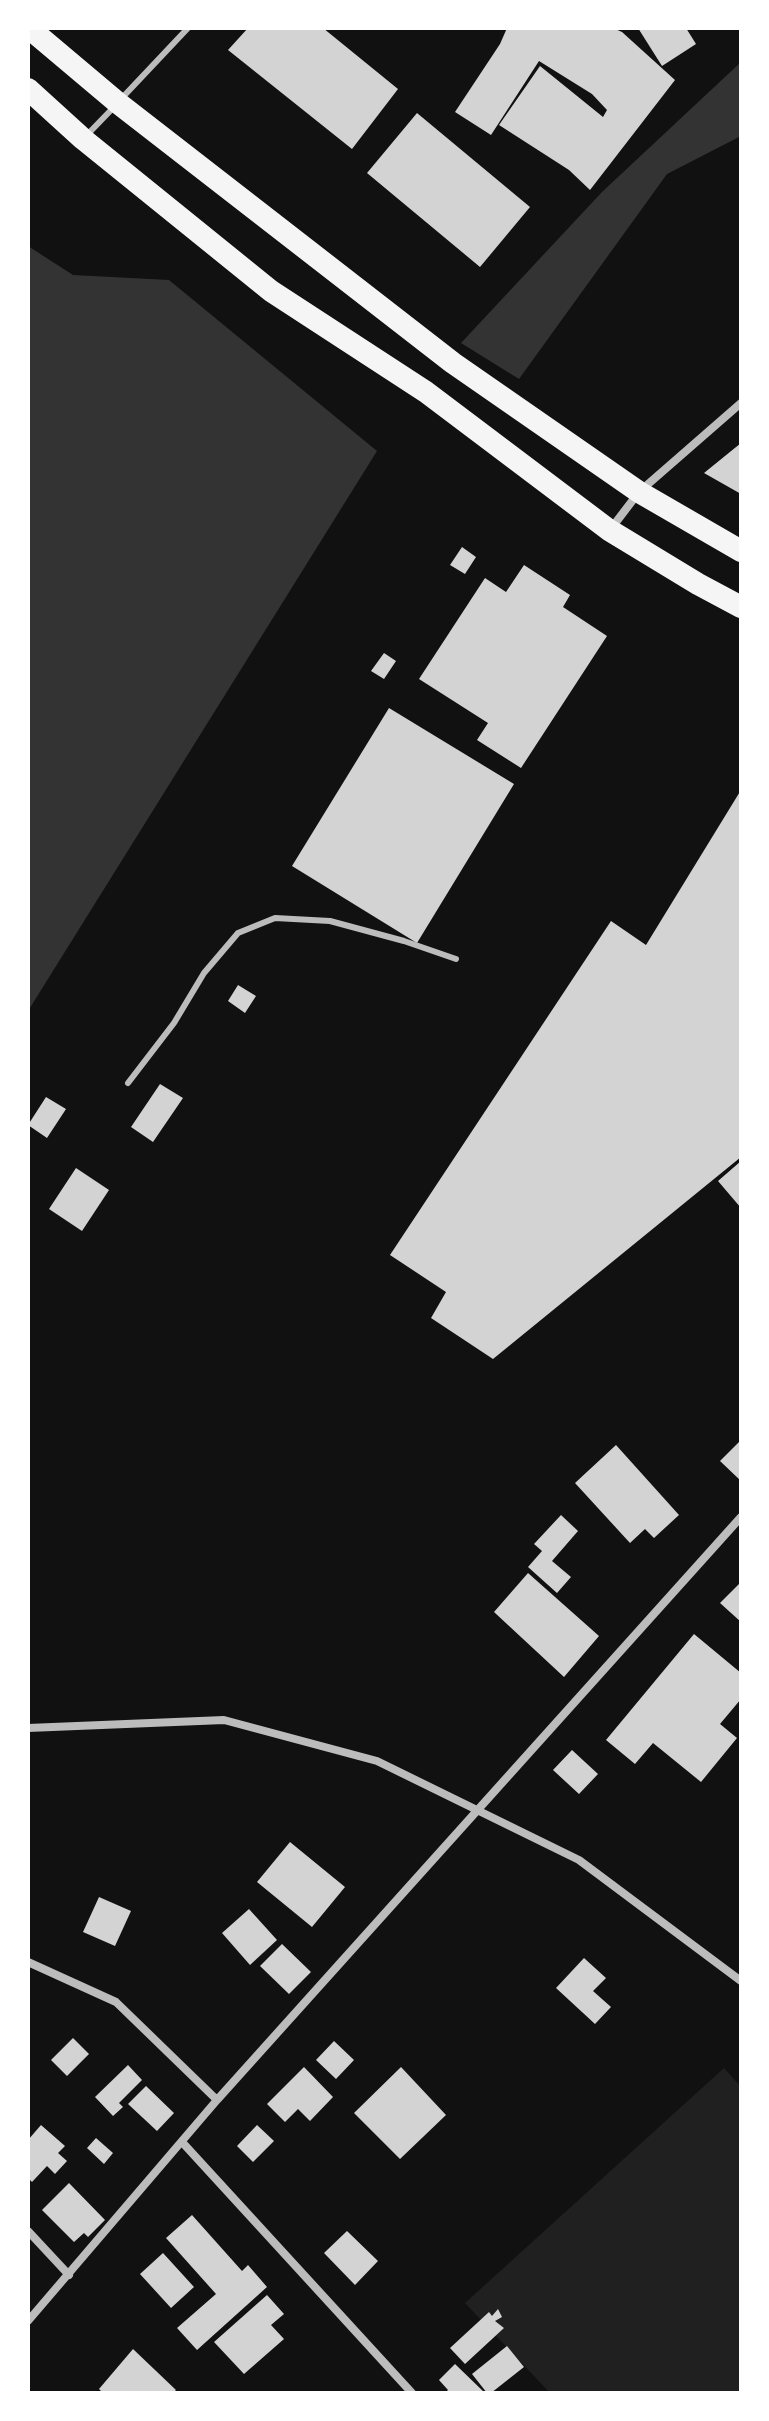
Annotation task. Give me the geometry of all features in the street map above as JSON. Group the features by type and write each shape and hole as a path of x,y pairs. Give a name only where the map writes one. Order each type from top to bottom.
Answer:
{"highway":[{"path":"29,28 118,103 453,363 639,492 741,551"},
{"path":"28,89 83,139 271,291 426,392 609,530 741,607"}],"street":[{"path":"609,530 639,492 741,403"},
{"path":"28,2321 217,2100 741,1517"},
{"path":"28,1728 224,1720 377,1761 579,1860 741,1981"},
{"path":"28,1962 116,2002 217,2100"},
{"path":"182,2142 412,2393"},
{"path":"28,2231 69,2275"}],"lane":[{"path":"83,139 188,28"},
{"path":"128,1083 174,1023 204,973 238,933 275,918 330,921 456,959"}],"shaded area":[{"path":"741,62 741,136 667,174 519,379 461,343 602,192"},
{"path":"28,246 73,275 169,280 377,451 28,1011"},
{"path":"724,2068 741,2087 741,2393 550,2393 465,2303"}],"building":[{"path":"248,28 323,28 398,89 352,149 228,50"},
{"path":"507,28 613,28 622,32 675,80 590,190 569,170 499,125 540,66 603,117 607,110 592,94 539,61 491,135 455,112 500,44"},
{"path":"638,28 686,28 696,44 662,66"},
{"path":"417,113 530,207 480,267 367,173"},
{"path":"741,443 741,494 704,473"},
{"path":"462,547 476,557 465,574 450,565"},
{"path":"524,565 570,595 563,607 607,636 521,768 477,740 488,723 419,679 485,578 506,592"},
{"path":"384,653 396,661 384,679 371,671"},
{"path":"389,708 514,784 417,943 292,866"},
{"path":"741,790 741,1157 493,1359 431,1318 446,1292 390,1255 611,921 646,945"},
{"path":"238,985 256,996 245,1013 228,1001"},
{"path":"160,1084 183,1098 153,1142 131,1127"},
{"path":"46,1097 66,1109 47,1138 28,1125"},
{"path":"741,1161 741,1208 718,1181"},
{"path":"76,1168 109,1190 82,1231 49,1209"},
{"path":"741,1440 741,1481 720,1461"},
{"path":"616,1445 679,1515 654,1538 645,1529 630,1543 575,1483"},
{"path":"561,1515 578,1531 552,1561 571,1577 557,1593 528,1567 542,1551 534,1544"},
{"path":"528,1573 599,1636 564,1677 494,1612"},
{"path":"741,1582 741,1622 720,1603"},
{"path":"694,1634 741,1673 741,1699 720,1724 737,1738 701,1782 653,1743 635,1764 606,1740"},
{"path":"572,1750 598,1774 579,1794 553,1770"},
{"path":"290,1842 345,1887 312,1927 257,1882"},
{"path":"99,1897 131,1911 115,1946 83,1932"},
{"path":"249,1909 277,1940 250,1965 222,1933"},
{"path":"282,1944 311,1972 289,1994 260,1966"},
{"path":"584,1958 606,1978 593,1991 611,2007 595,2024 556,1988"},
{"path":"73,2038 89,2054 67,2076 51,2060"},
{"path":"334,2041 354,2060 336,2079 316,2060"},
{"path":"128,2065 142,2080 119,2103 123,2107 113,2116 95,2097"},
{"path":"304,2067 333,2097 310,2121 298,2109 285,2122 267,2104"},
{"path":"401,2067 446,2115 400,2159 354,2113"},
{"path":"146,2086 174,2113 157,2131 128,2104"},
{"path":"41,2125 65,2146 58,2153 67,2161 55,2174 47,2166 32,2182 28,2178 28,2140"},
{"path":"257,2125 274,2141 253,2162 237,2146"},
{"path":"96,2138 113,2153 104,2164 87,2148"},
{"path":"69,2183 105,2220 88,2237 84,2233 74,2242 42,2210"},
{"path":"192,2215 242,2271 248,2265 267,2287 197,2350 177,2328 216,2294 166,2238"},
{"path":"347,2231 378,2261 355,2285 324,2253"},
{"path":"163,2253 194,2287 171,2308 140,2274"},
{"path":"267,2295 284,2314 271,2325 284,2339 244,2374 214,2342"},
{"path":"498,2309 502,2317 495,2321 504,2328 465,2364 450,2348 489,2312 492,2316"},
{"path":"507,2346 524,2367 487,2393 472,2374"},
{"path":"133,2349 176,2390 173,2393 103,2393 99,2389"},
{"path":"455,2364 485,2393 445,2393 448,2390 439,2380"}]}
